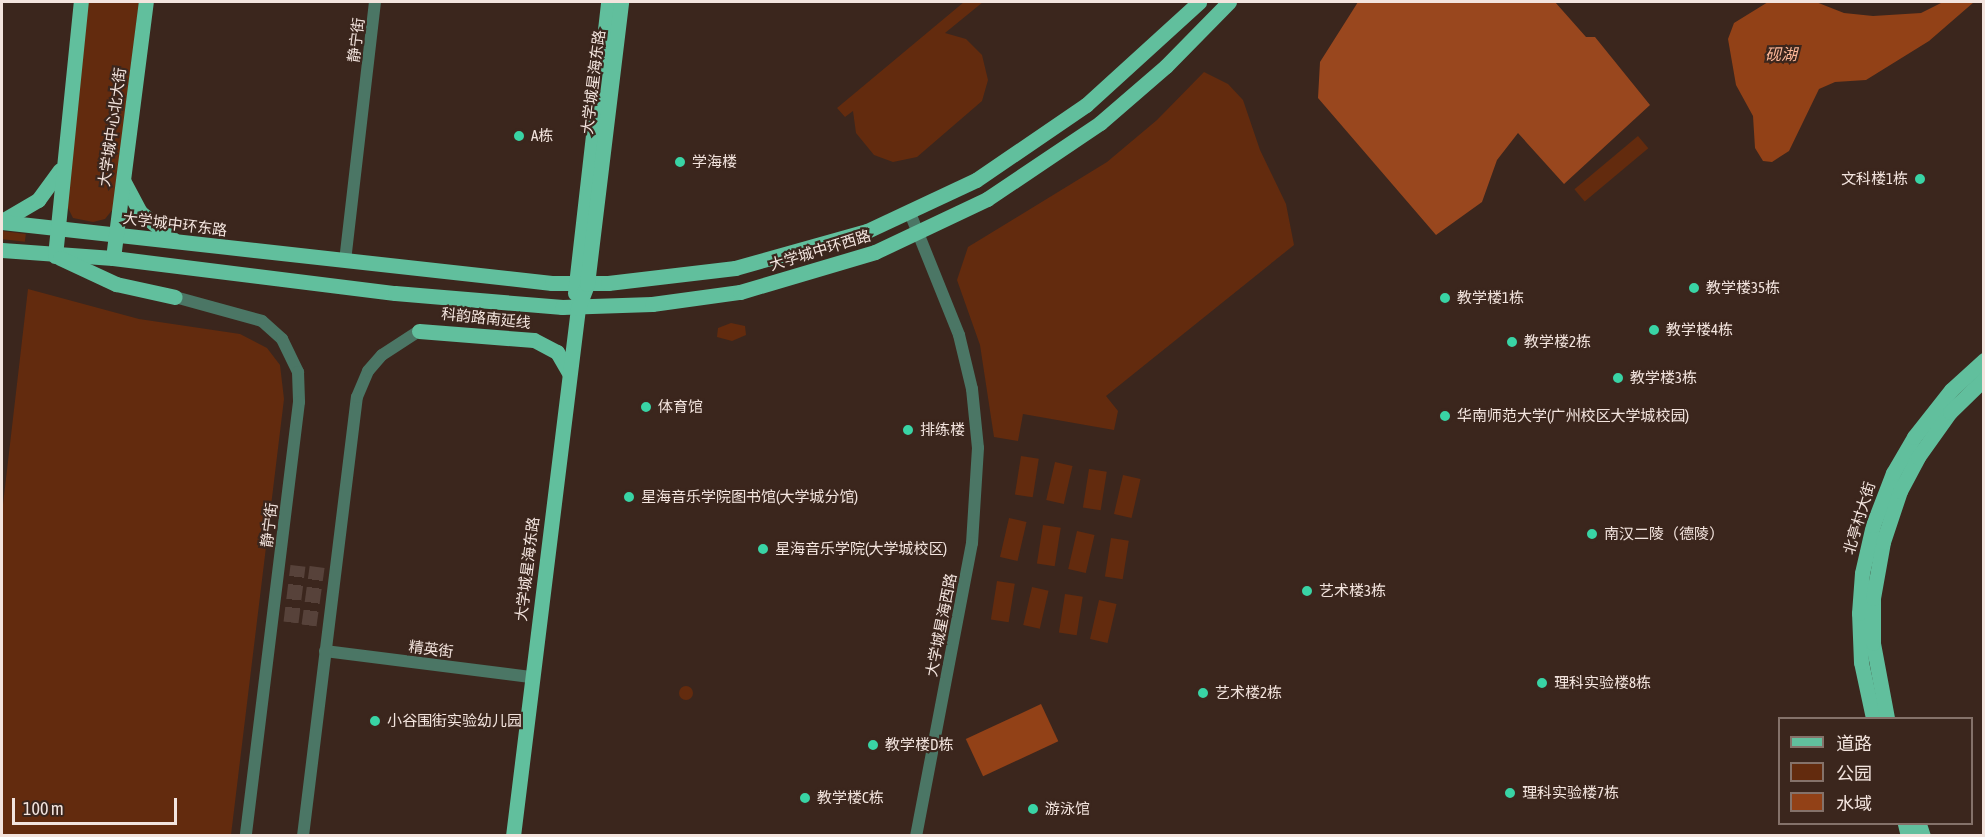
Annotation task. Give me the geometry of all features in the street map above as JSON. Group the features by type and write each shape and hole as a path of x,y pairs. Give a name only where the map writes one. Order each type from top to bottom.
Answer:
{"main road":[{"path":"55,256 61,167 81,2"},
{"name":"大学城中心北大街","path":"113,258 146,2"},
{"name":"大学城星海东路","path":"513,836 578,308 608,2"},
{"name":"大学城星海东路","path":"580,284 621,2"},
{"name":"大学城中环西路","path":"345,261 580,284 684,275 764,262 838,242 910,213 979,178 1086,105 1199,2"},
{"name":"大学城中环西路","path":"113,258 342,287 578,308 652,304 740,292 845,263 919,234 992,196 1100,123 1166,66 1229,2"},
{"path":"2,222 38,200 61,167"},
{"path":"979,178 992,196"},
{"path":"124,182 140,212 177,242"},
{"name":"大学城中环东路","path":"2,222 345,261"},
{"path":"2,250 55,256 113,258"},
{"path":"55,256 116,284 175,297"},
{"name":"科韵路南延线","path":"419,331 534,340 557,352 569,373"},
{"name":"北亭村大街","path":"1873,717 1861,663 1859,613 1862,573 1873,525 1893,473 1914,437 1951,390 1983,360"},
{"name":"北亭村大街","path":"1887,717 1873,643 1873,598 1882,542 1895,504 1918,457 1950,412 1983,378"}],"street":[{"name":"静宁街","path":"345,261 375,2"},
{"name":"大学城星海西路","path":"910,213 964,352 975,409 978,470 970,554 916,836"},
{"name":"静宁街","path":"175,297 262,321 282,339 298,372 299,402 246,836"},
{"path":"303,836 359,389 382,355 419,331"},
{"name":"精英街","path":"326,651 532,677"}],"green space":[{"path":"88,2 139,2 113,209 105,219 93,222 73,218 64,200"},
{"path":"964,2 983,2 945,33 966,39 982,55 988,80 982,101 917,157 893,162 874,155 856,133 853,111 845,117 837,108"},
{"path":"1204,72 1228,84 1243,100 1260,150 1286,204 1294,245 1106,396 1118,411 1114,430 1023,414 1018,441 994,437 980,345 957,280 968,247 1107,162 1157,120"},
{"path":"1638,136 1648,148 1585,202 1574,189"},
{"path":"2,231 26,234 25,242 2,239"},
{"path":"28,289 139,319 240,334 267,348 280,365 284,399 231,835 2,835 2,513"},
{"path":"731,323 745,326 746,335 732,341 717,337 718,328"},
{"path":"1021,456 1039,459 1033,497 1015,495"},
{"path":"1055,462 1073,466 1064,504 1046,500"},
{"path":"1089,469 1107,472 1101,510 1083,508"},
{"path":"1123,475 1141,479 1132,518 1114,514"},
{"path":"1009,518 1027,522 1018,561 1000,557"},
{"path":"1043,525 1061,528 1055,566 1037,564"},
{"path":"1077,531 1095,535 1086,573 1068,569"},
{"path":"1111,538 1129,541 1123,579 1105,577"},
{"path":"997,581 1015,584 1009,622 991,620"},
{"path":"1032,587 1049,591 1040,629 1023,625"},
{"path":"1065,594 1083,597 1077,635 1059,633"},
{"path":"1099,600 1117,604 1108,643 1090,639"},
{"path":"683,686 689,686 693,693 689,700 683,700 679,696 679,690"}],"shaded area":[{"path":"1358,2 1555,2 1586,37 1595,37 1650,105 1564,184 1518,133 1497,160 1482,202 1436,235 1318,98 1320,62"}],"water":[{"name":"砚湖","path":"1768,2 1816,2 1844,13 1873,16 1921,13 1943,2 1974,2 1929,41 1866,80 1835,82 1819,89 1789,151 1772,162 1763,161 1755,148 1753,116 1736,85 1728,39 1734,23"},
{"path":"1041,704 1058,741 983,776 966,739"}],"tunnel":[{"path":"291,622 298,565"},
{"path":"309,625 317,567"}],"place":[{"name":"A栋","path":"519,136"},
{"name":"学海楼","path":"680,162"},
{"name":"文科楼1栋","path":"1920,179"},
{"name":"教学楼35栋","path":"1694,288"},
{"name":"教学楼1栋","path":"1445,298"},
{"name":"教学楼4栋","path":"1654,330"},
{"name":"教学楼2栋","path":"1512,342"},
{"name":"教学楼3栋","path":"1618,378"},
{"name":"体育馆","path":"646,407"},
{"name":"华南师范大学(广州校区大学城校园)","path":"1445,416"},
{"name":"排练楼","path":"908,430"},
{"name":"星海音乐学院图书馆(大学城分馆)","path":"629,497"},
{"name":"南汉二陵（德陵）","path":"1592,534"},
{"name":"星海音乐学院(大学城校区)","path":"763,549"},
{"name":"艺术楼3栋","path":"1307,591"},
{"name":"理科实验楼8栋","path":"1542,683"},
{"name":"艺术楼2栋","path":"1203,693"},
{"name":"小谷围街实验幼儿园","path":"375,721"},
{"name":"教学楼D栋","path":"873,745"},
{"name":"理科实验楼7栋","path":"1510,793"},
{"name":"教学楼C栋","path":"805,798"},
{"name":"游泳馆","path":"1033,809"}]}
